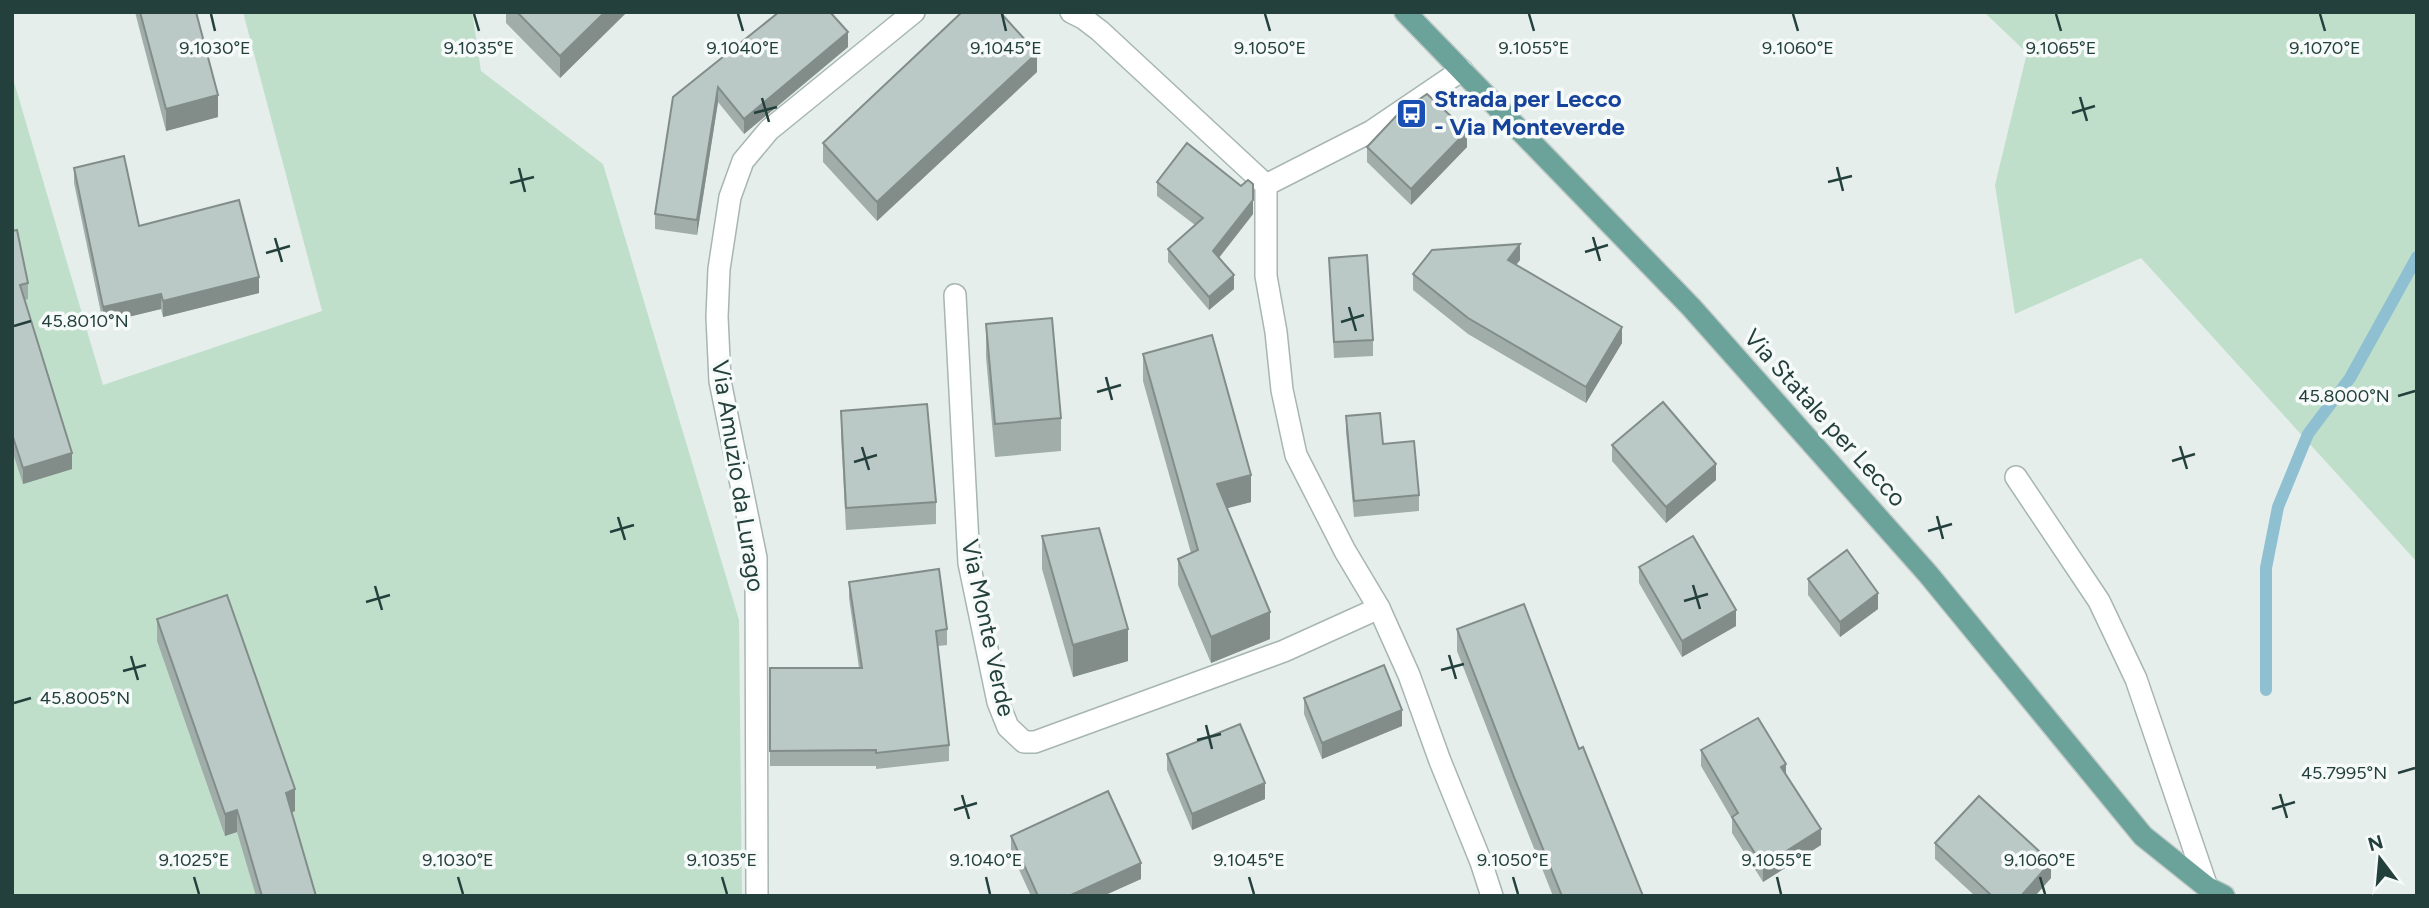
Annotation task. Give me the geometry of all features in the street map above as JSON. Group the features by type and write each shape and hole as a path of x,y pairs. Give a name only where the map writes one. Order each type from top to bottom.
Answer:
{"main road":[{"name":"Via Statale per Lecco","path":"1405,12 1691,307 1928,575 2143,836 2214,893"}],"street":[{"name":"Via Amuzio da Lurago","path":"757,896 756,558 720,381 717,317 719,269 730,197 743,161 769,130 914,12"},
{"path":"1071,12 1100,31 1266,185 1266,276 1276,332 1282,390 1296,455 1345,551 1379,608 1409,675 1492,896"},
{"path":"1266,185 1372,131 1462,70"},
{"name":"Via Monte Verde","path":"955,295 969,563 998,702 1008,727 1024,742 1035,742 1284,651 1379,608"},
{"path":"2016,477 2099,601 2136,678 2214,893"}],"green space":[{"path":"243,12 472,12 481,71 603,164 739,620 742,896 12,896 12,75 103,385 322,311"},
{"path":"1984,12 2417,12 2417,562 2141,258 2015,314 1995,185 2027,53"}],"building":[{"path":"140,12 196,12 218,95 166,109"},
{"path":"517,12 605,12 560,56"},
{"path":"779,12 830,12 848,32 744,119 718,87 697,220 655,214 673,97"},
{"path":"962,12 1000,12 1037,53 877,202 823,143"},
{"path":"1427,94 1467,131 1411,189 1367,147 1399,113"},
{"path":"1187,143 1241,186 1248,180 1253,184 1253,200 1213,251 1234,275 1209,297 1168,249 1203,218 1157,182"},
{"path":"124,156 139,226 239,200 259,277 163,301 161,294 103,307 74,168"},
{"path":"17,230 28,283 20,285 72,453 23,468 12,434 12,231"},
{"path":"1520,244 1508,260 1622,327 1586,387 1468,318 1413,274 1432,250"},
{"path":"1367,255 1373,340 1334,342 1329,258"},
{"path":"1052,318 1061,418 995,424 986,324"},
{"path":"1212,335 1251,475 1217,484 1270,612 1211,637 1178,559 1198,550 1143,354"},
{"path":"1663,402 1716,464 1666,507 1612,445"},
{"path":"927,404 936,502 846,508 841,411"},
{"path":"1380,413 1383,444 1414,441 1419,495 1354,501 1346,416"},
{"path":"1099,528 1128,629 1073,645 1042,536"},
{"path":"1693,536 1736,610 1682,641 1639,567"},
{"path":"1847,550 1878,593 1840,622 1808,579"},
{"path":"939,569 947,629 936,631 949,745 876,753 876,750 770,751 770,668 862,668 849,582"},
{"path":"227,595 295,789 286,793 316,896 262,896 237,810 225,814 157,619"},
{"path":"1524,604 1579,749 1583,747 1643,896 1562,896 1457,629"},
{"path":"1384,665 1402,710 1322,743 1304,698"},
{"path":"1758,718 1786,764 1781,767 1821,829 1763,866 1732,817 1738,813 1701,750"},
{"path":"1240,724 1265,783 1192,814 1167,754"},
{"path":"1108,791 1141,863 1069,896 1038,896 1011,836"},
{"path":"1979,796 2051,862 2021,896 1992,896 1935,843"}],"waterway":[{"path":"2266,690 2266,568 2278,507 2308,434 2350,378 2417,257"}],"place":[{"name":"Strada per Lecco - Via Monteverde","path":"1411,113"}]}
